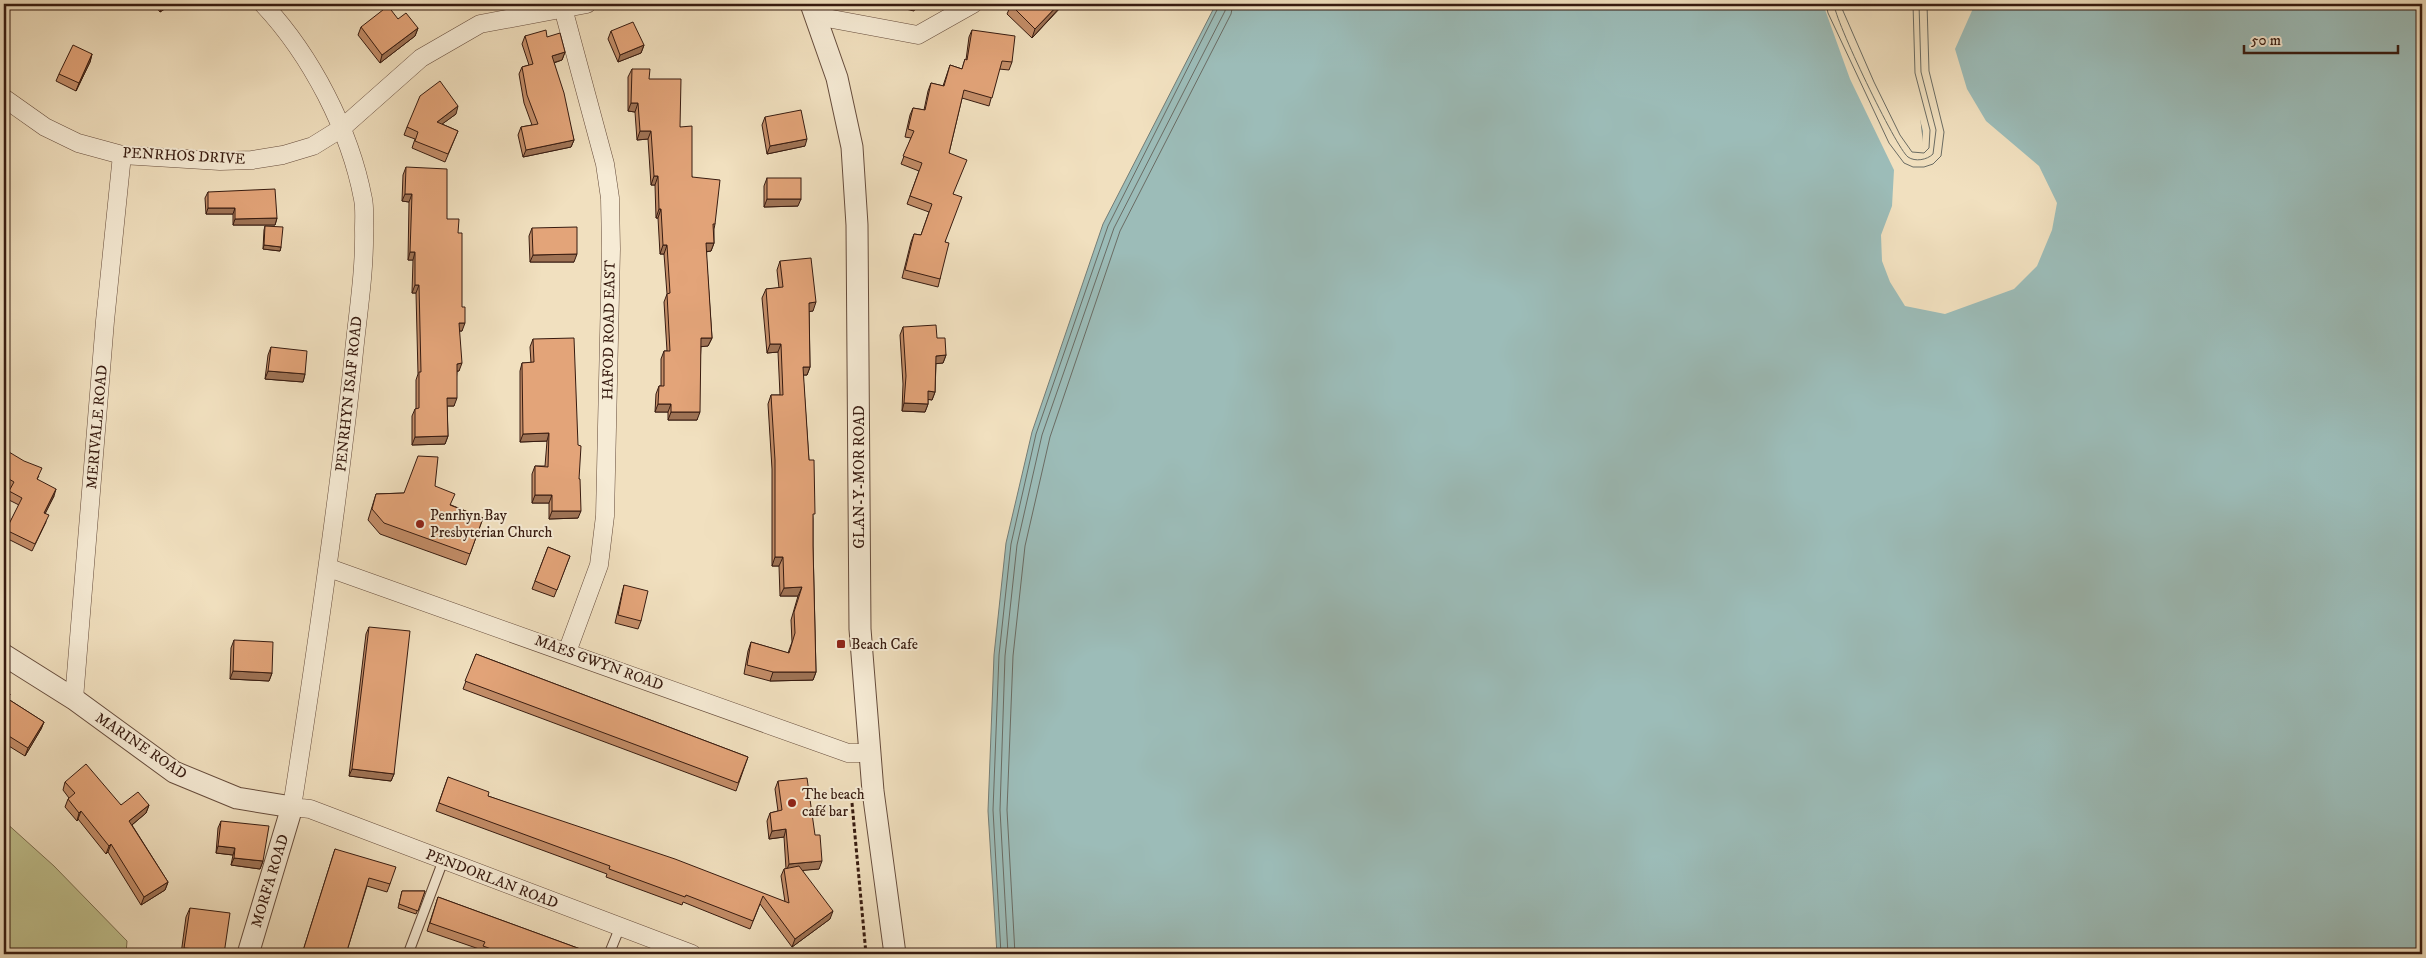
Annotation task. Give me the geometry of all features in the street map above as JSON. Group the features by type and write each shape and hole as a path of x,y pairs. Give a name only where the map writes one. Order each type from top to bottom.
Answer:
{"street":[{"name":"PENRHYN ISAF ROAD","path":"263,4 299,51 327,97 342,128 364,202 364,251 343,454 329,568 292,807"},
{"name":"PENRHOS DRIVE","path":"4,98 45,128 78,143 122,155 252,160 283,156 313,146 342,128 422,58 480,24 560,7 587,4"},
{"path":"814,10 918,35 973,4"},
{"name":"HAFOD ROAD EAST","path":"560,7 597,125 610,198 605,516 598,565 567,652"},
{"name":"GLAN-Y-MOR ROAD","path":"814,10 837,78 852,148 857,225 860,629 869,753 895,954"},
{"name":"MERIVALE ROAD","path":"74,699 105,321 122,155"},
{"name":"MAES GWYN ROAD","path":"329,568 848,753 869,753"},
{"name":"MARINE ROAD","path":"4,654 74,699 174,772 237,798 292,807"},
{"name":"PENDORLAN ROAD","path":"292,807 310,809 692,954"},
{"name":"MORFA ROAD","path":"248,954 292,807"}],"lane":[{"path":"408,954 443,861"},
{"path":"609,954 620,927"}],"path":[{"path":"851,800 866,954"}],"green space":[{"path":"4,821 54,866 127,941 126,954 4,954"}],"water":[{"path":"1216,4 1844,4 1878,80 1915,148 1924,148 1908,4 2422,4 2422,954 997,954 988,811 994,655 1006,543 1032,432 1103,224"}],"pier":[{"path":"1823,4 1847,4 1880,79 1907,131 1916,145 1922,145 1923,131 1908,74 1906,4 1975,4 1955,49 1967,89 1986,121 2039,166 2057,203 2052,230 2037,266 2014,289 1945,314 1905,306 1890,282 1882,261 1881,235 1892,206 1894,170 1850,79"}],"building":[{"path":"1012,4 1059,4 1035,29"},
{"path":"388,6 398,19 406,13 418,28 382,55 361,27"},
{"path":"633,22 644,45 620,55 611,31"},
{"path":"546,30 547,37 560,33 565,52 552,56 564,93 574,140 526,150 521,127 538,124 527,95 522,67 533,64 525,36"},
{"path":"972,30 1015,36 1012,62 1002,61 992,98 964,90 949,153 967,160 953,194 962,197 945,242 949,243 940,279 905,270 914,234 921,235 932,204 910,196 922,163 903,156 914,131 908,129 913,108 925,110 931,83 944,86 950,65 962,69 965,59 967,60"},
{"path":"73,45 92,54 79,83 59,74"},
{"path":"632,69 650,69 649,79 681,79 680,127 692,126 692,177 720,180 715,224 713,224 714,243 706,243 712,338 701,338 700,412 671,412 671,404 658,404 659,386 664,386 664,351 670,351 667,294 670,293 667,245 663,245 658,176 654,176 651,131 640,131 638,103 631,103"},
{"path":"440,81 458,106 437,122 458,131 448,154 415,141 418,132 407,127 420,96"},
{"path":"801,110 807,139 770,146 765,117"},
{"path":"406,167 447,169 447,219 459,219 458,233 462,233 462,307 465,307 465,323 459,323 462,363 457,364 457,398 447,398 448,436 415,437 415,409 419,408 419,372 421,372 419,285 415,285 415,252 410,252 412,194 405,194"},
{"path":"767,178 801,178 801,199 767,199"},
{"path":"275,189 277,218 235,219 235,208 208,208 208,192"},
{"path":"265,226 283,227 281,247 264,245"},
{"path":"577,227 577,254 533,255 532,228"},
{"path":"811,258 816,302 809,303 810,367 803,367 809,460 814,460 815,514 813,514 813,546 816,672 773,672 747,665 751,642 789,653 795,633 794,612 802,587 784,588 783,557 775,557 775,460 771,395 783,395 781,344 770,344 766,289 783,287 780,261"},
{"path":"936,325 937,338 945,338 946,355 936,356 935,392 928,391 928,404 904,403 906,376 903,327"},
{"path":"574,338 578,445 581,446 579,479 581,511 552,511 552,495 535,495 535,466 548,467 549,433 523,434 522,363 534,362 533,339"},
{"path":"271,347 307,351 305,374 268,371"},
{"path":"4,449 24,461 42,468 37,479 56,489 44,513 49,515 35,544 6,530 22,498 9,491 14,482 4,476"},
{"name":"Penrhyn Bay Presbyterian Church","path":"418,456 438,457 435,486 455,494 450,505 483,518 470,554 384,523 372,509 376,494 404,493"},
{"path":"548,547 570,556 557,590 535,581"},
{"path":"624,585 648,591 641,621 618,615"},
{"path":"369,627 410,631 394,774 352,769"},
{"path":"234,640 273,642 272,673 233,671"},
{"path":"476,654 748,757 738,783 465,681"},
{"path":"4,691 10,694 8,699 44,722 28,748 4,733 6,724 4,723"},
{"path":"86,764 121,805 138,792 149,805 129,821 168,882 144,897 111,844 109,846 81,811 79,813 68,799 75,793 65,782"},
{"path":"448,777 489,792 488,796 675,859 789,903 784,869 799,866 833,911 795,939 763,896 753,921 686,895 685,897 609,869 610,866 439,803"},
{"path":"807,778 815,835 820,835 822,861 789,864 786,829 772,831 770,813 782,810 778,781"},
{"path":"221,821 269,826 263,861 234,858 235,848 218,846"},
{"path":"335,849 396,867 390,884 369,878 346,954 302,954"},
{"path":"402,891 425,891 418,911 399,904"},
{"path":"438,897 594,954 505,954 483,946 485,942 430,923"},
{"path":"190,908 230,913 224,954 195,954 197,949 184,948"}],"place":[{"name":"Penrhyn Bay Presbyterian Church","path":"420,524"},
{"name":"Beach Cafe","path":"841,644"},
{"name":"The beach café bar","path":"792,803"}]}
